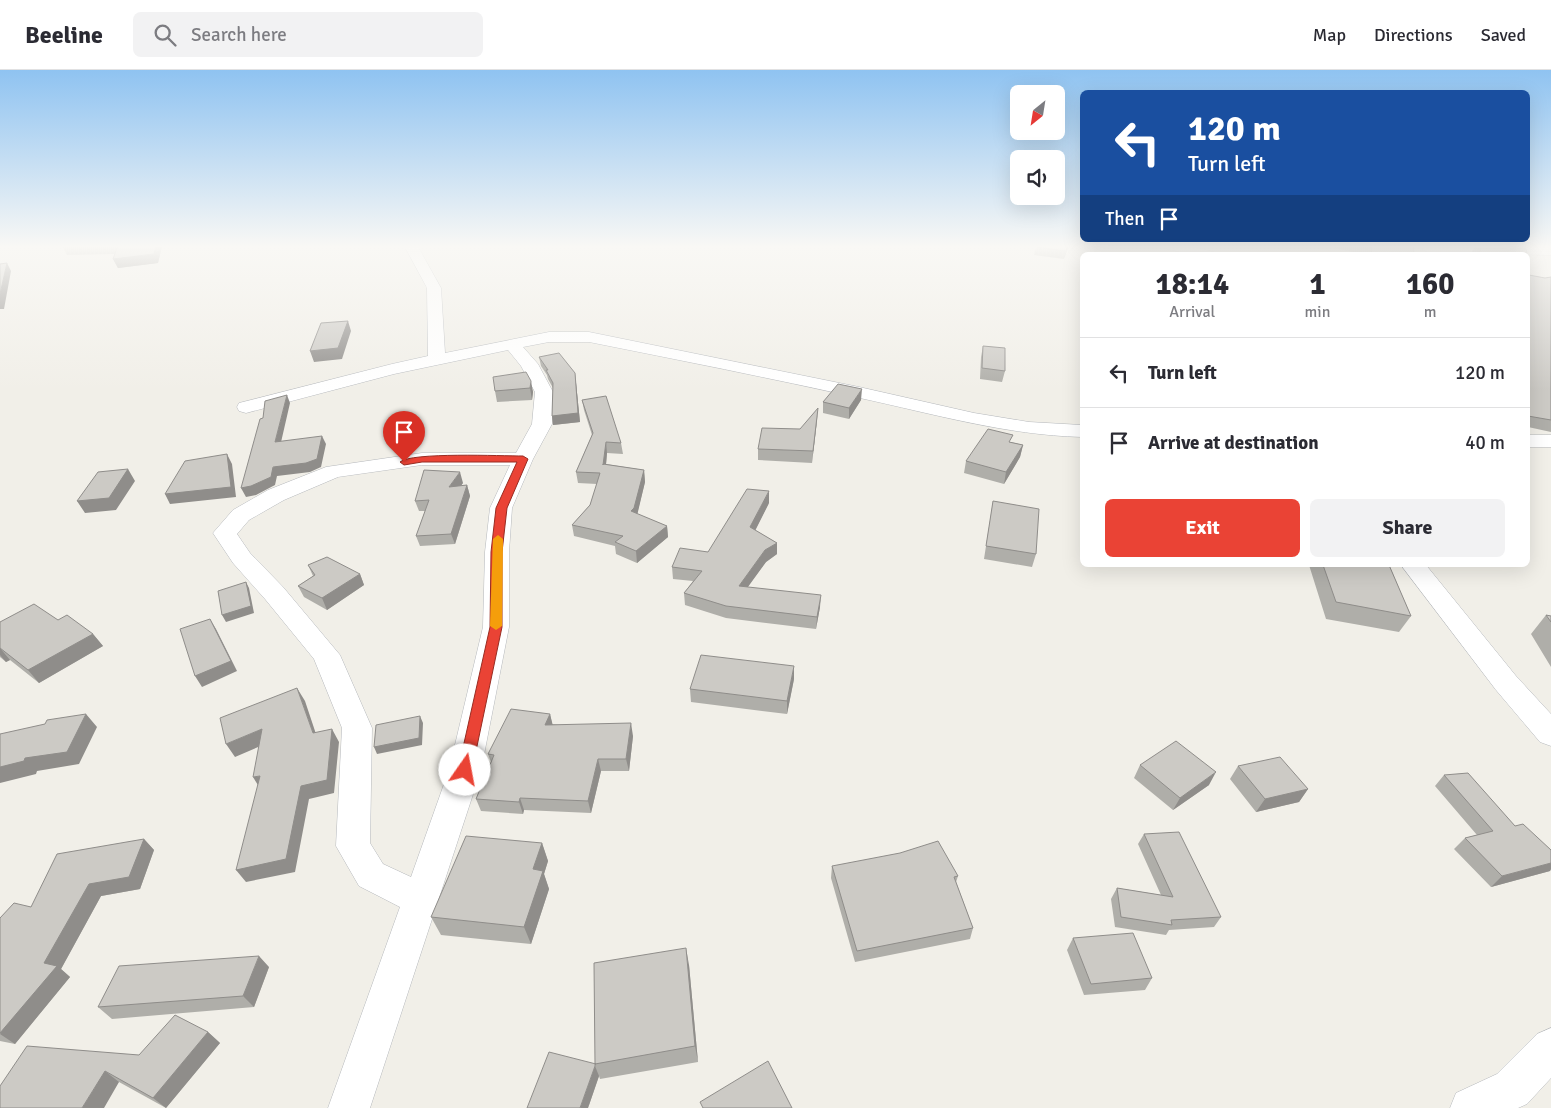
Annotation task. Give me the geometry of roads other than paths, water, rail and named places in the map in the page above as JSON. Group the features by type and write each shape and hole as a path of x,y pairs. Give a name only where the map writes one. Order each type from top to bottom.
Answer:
{"street":[{"path":"434,293 437,360"},
{"path":"246,407 392,369 549,337 588,337 859,392 974,419 1029,428 1080,432"},
{"path":"350,1108 465,770 496,627 496,552 502,508 523,459 542,424 544,392 529,364 512,345"},
{"path":"1530,440 1551,441"},
{"path":"421,900 371,875 353,846 357,728 326,655 274,592 241,558 226,533 241,515 276,495 333,471 422,459 523,459"},
{"path":"1415,567 1506,683 1551,734"},
{"path":"1472,1108 1512,1089 1551,1048"}]}
